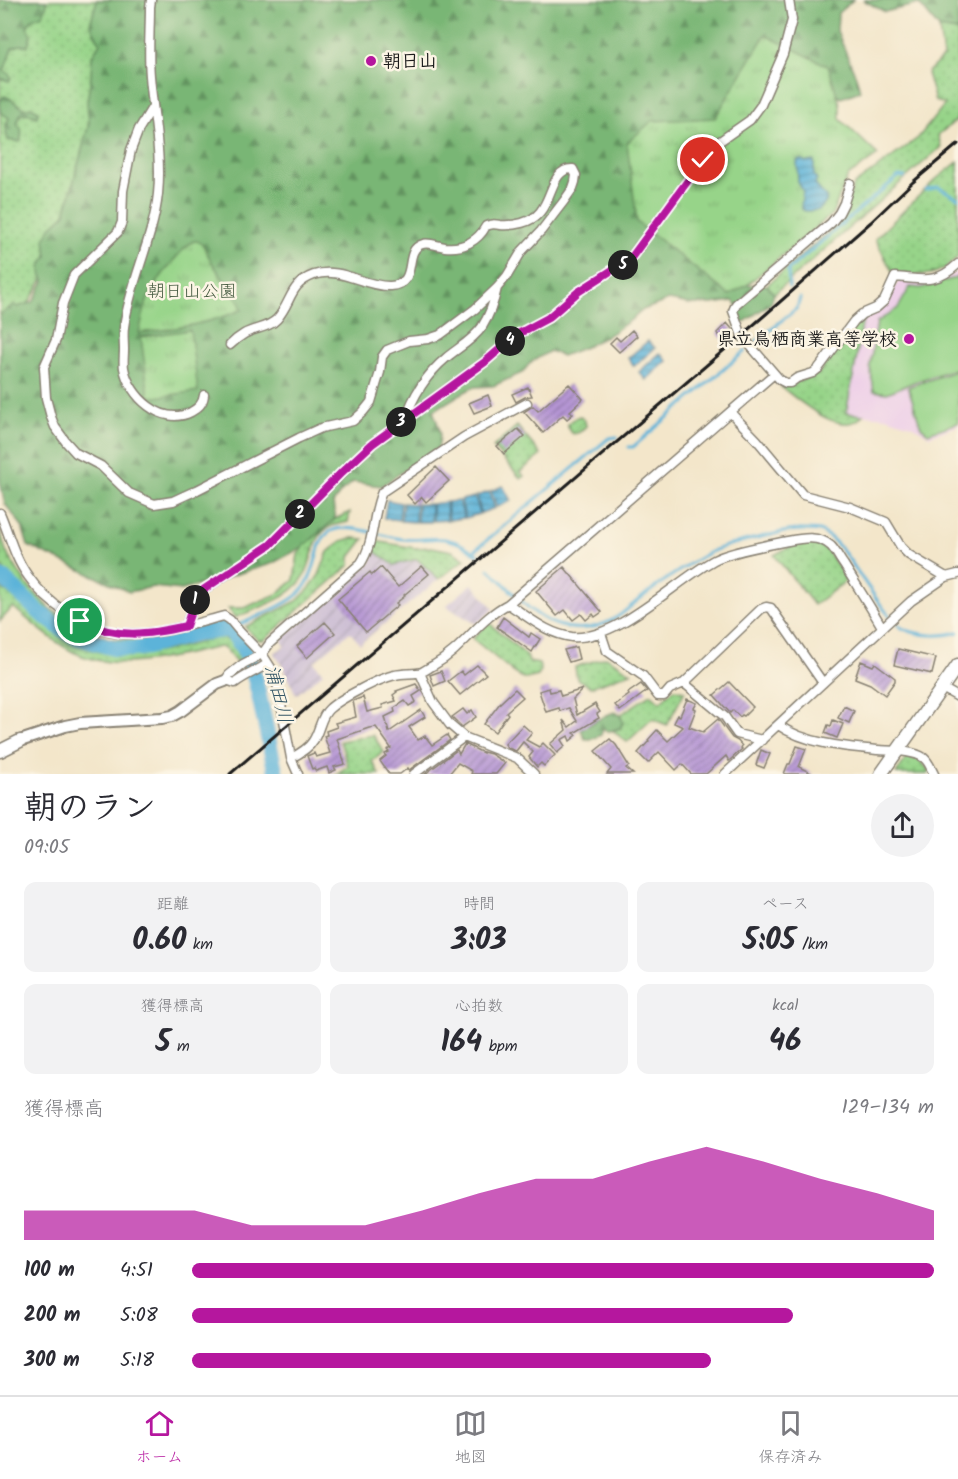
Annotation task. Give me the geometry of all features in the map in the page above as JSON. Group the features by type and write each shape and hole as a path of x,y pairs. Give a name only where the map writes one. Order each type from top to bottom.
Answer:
{"main road":[{"path":"881,774 958,665"},
{"path":"0,751 20,741"}],"street":[{"path":"151,0 150,74 159,166 158,196 127,311 124,330 124,366 126,377 136,394 150,408 168,416 186,414 198,408 204,395"},
{"path":"186,626 200,592 270,545 372,444 485,362 516,335 548,318 578,292 631,258 703,160 720,141 750,120 761,105 783,54 792,20 789,0"},
{"path":"153,106 139,129 131,150 123,191 122,222 118,232 74,275 63,303 56,340 44,367 46,398 55,427 76,453 101,466 129,494 154,504 173,501 321,428 353,421 371,402 382,357 387,350 409,341 440,335 476,309 507,276 522,251 573,188 576,175 573,169 560,173 547,204 526,222 513,225 493,223 486,226 482,234 469,244 458,248 424,243 416,247 412,253 411,268 402,283 390,286 326,272 313,275 298,284 276,319 245,333 230,345"},
{"path":"850,183 844,203 831,223 736,304 733,311 742,336 780,380 790,383 818,369 854,321 862,314 876,308 884,300 895,277 922,281 940,277 958,264"},
{"path":"405,419 430,372 483,326 497,288"},
{"path":"291,758 304,751 314,741 323,718 333,706 379,680 395,674 420,673 451,654 483,621 527,588 774,374"},
{"path":"225,681 243,664 258,656 361,563 366,555 376,504 382,492 464,437 526,403"},
{"path":"730,412 803,495 849,507 886,522 909,555 946,577"},
{"path":"0,513 13,549 27,576 41,593 62,610 96,629 125,635 153,633 224,616 230,620 273,672 291,758 298,774"},
{"path":"510,602 554,634 574,637 601,633 619,625 717,559 808,537 821,540 831,546 884,626"},
{"path":"725,774 895,614 946,577 958,573"},
{"path":"601,633 607,651 643,676 658,696 664,696 684,683 761,609 771,608 823,683"},
{"path":"20,741 80,723 172,716 217,684 225,681 235,683 250,673 260,670 267,663"},
{"path":"420,673 433,702 444,718 464,737 517,758 534,774"},
{"path":"684,683 725,717 737,734 762,740"},
{"path":"942,688 958,697"},
{"path":"778,725 790,733 823,742 898,751 923,758 928,762 934,774"},
{"path":"414,774 464,737"}],"shaded area":[{"name":"県立鳥栖商業高等学校","path":"958,268 958,426 929,436 914,426 886,417 846,413 863,318 886,303 898,282 920,283 938,280 953,274"},
{"path":"373,550 394,565 416,559 439,579 360,644 350,632 314,662 323,673 296,695 284,668 274,653 285,646 281,639 371,562"},
{"path":"472,584 494,609 476,624 446,606"}],"green space":[{"path":"0,0 111,0 103,73 58,253 30,301 0,332"},
{"path":"0,0 46,0 47,3 43,15 32,19 27,27 31,35 28,46 20,45 12,48 4,71 11,77 9,81 0,79"},
{"path":"97,0 853,0 838,13 837,31 860,91 841,98 824,87 747,285 767,285 774,294 771,303 743,323 739,321 737,312 739,307 733,301 689,304 669,300 643,310 607,336 585,347 562,356 550,351 531,362 522,373 493,386 474,387 433,411 439,430 438,448 381,486 353,482 333,503 335,519 303,547 271,564 182,590 153,587 129,592 28,546 22,526 5,504 0,483 0,315 13,305 18,307 33,302 44,281 41,269 47,257 45,238 51,227 65,214 89,123 87,102 92,56 100,43 90,24"},
{"path":"863,0 958,0 958,31 939,28 919,4 885,12"},
{"path":"939,28 958,31 958,119 938,135 941,147 774,294 767,285 839,223 854,185 918,138 945,104 935,101 927,73 943,57"},
{"path":"765,35 828,66 840,104 840,119 878,155 848,176 832,214 747,285 729,295 637,222 627,143 652,121 715,118"},
{"path":"4,96 23,107 31,107 38,111 37,117 28,113 20,115 17,123 22,132 20,142 8,140 5,128 9,118 0,112 0,101"},
{"path":"958,162 958,256 944,269 936,272 920,275 893,273 875,239 935,180"},
{"name":"朝日山公園","path":"194,241 203,245 211,261 240,302 241,310 178,328 139,333 152,290 175,258"},
{"path":"958,276 958,368 887,393 874,391 870,366 877,322 898,308 910,287 921,288"},
{"path":"863,318 846,413 863,415 856,421 847,423 827,419 781,387 819,373 855,324"},
{"path":"190,330 198,391 149,398 141,337"},
{"path":"958,370 958,423 928,433 921,427 908,387"},
{"path":"580,416 586,426 578,433 570,432 568,424"},
{"path":"517,426 541,455 520,472 524,476 521,479 493,447"},
{"path":"350,512 348,522 334,525 320,535 309,566 295,588 271,603 235,618 228,608 244,608 277,594 294,580 298,554 303,547 335,519"},
{"path":"0,529 6,552 26,583 50,609 79,627 111,639 137,639 224,621 230,626 209,627 144,644 113,644 73,631 34,599 0,566"},
{"path":"353,538 364,539 350,557 350,565 264,640 258,640 245,627 297,601 319,575 328,552 341,541"},
{"path":"375,541 452,551 465,559 439,579 417,559 394,565 373,550"},
{"path":"816,544 827,550 847,580 814,605 774,555 791,546"},
{"path":"0,587 53,631 74,643 95,651 136,655 221,637 230,641 241,659 237,663 225,648 219,647 165,659 126,663 90,659 57,642 13,607 0,621"},
{"path":"488,622 527,656 529,662 539,664 541,671 538,676 526,679 517,675 473,639"},
{"path":"606,657 631,672 591,687 577,679 575,667"},
{"path":"674,689 685,691 667,725 652,719 627,742 613,731 620,728 623,723 620,715 651,694 660,702"},
{"path":"615,712 620,715 623,722 620,728 607,732 603,729 601,735 585,739 581,730"},
{"path":"373,735 384,752 372,761 379,774 336,774 348,766 340,741"},
{"path":"907,757 919,760 930,771 927,774 896,774"}],"water":[{"path":"798,160 814,161 814,175 817,180 815,184 827,199 819,210 806,211 801,207 803,191 798,182"},
{"path":"648,341 655,348 634,366 628,358"},
{"path":"660,353 667,361 646,380 639,372"},
{"path":"503,486 511,501 497,507 491,491"},
{"path":"489,492 495,508 481,513 477,496"},
{"path":"475,497 480,514 465,518 461,500"},
{"path":"387,500 401,503 399,520 384,518"},
{"path":"459,501 464,518 449,520 447,502"},
{"path":"446,502 447,520 433,521 432,504"},
{"path":"403,503 416,504 415,522 401,521"},
{"path":"418,504 431,504 431,522 417,522"}],"building":[{"path":"727,323 733,330 723,339 717,333"},
{"path":"632,330 637,336 619,352 610,343 616,337 620,341"},
{"path":"569,384 583,399 570,411 573,414 567,419 563,415 543,433 524,412 533,406 538,411"},
{"path":"528,387 532,396 516,402 512,394"},
{"path":"488,395 492,406 474,413 469,403"},
{"path":"518,429 525,436 504,454 497,446"},
{"path":"436,467 449,481 426,502 422,497 415,504 407,495"},
{"path":"422,566 429,574 396,603 398,605 366,632 338,599 370,572 372,575 381,567 398,587"},
{"path":"564,567 602,612 595,617 593,614 586,620 581,614 573,620 565,610 557,616 536,591"},
{"path":"503,617 529,637 531,633 540,639 532,652 497,627"},
{"path":"325,622 335,633 307,658 297,646"},
{"path":"576,647 579,659 569,662 564,650"},
{"path":"898,649 936,658 932,674 894,665"},
{"path":"861,661 873,666 875,663 895,678 885,695 870,684 855,678"},
{"path":"477,665 486,674 460,695 448,681 461,671 464,675"},
{"path":"441,671 445,681 434,686 430,675"},
{"path":"729,682 753,707 744,716 740,717 733,710 730,713 714,695"},
{"path":"416,684 421,691 413,696 416,702 409,706 405,701 394,708 395,712 385,717 389,732 421,710 425,717 409,727 418,740 425,736 432,745 447,735 450,740 409,770 408,768 400,774 389,774 380,761 391,748 376,727 369,728 337,739 345,764 334,767 336,770 329,773 327,767 316,771 312,769 307,756 314,753 316,757 330,753 324,736 327,735 326,731 337,727 335,723 356,717 353,701 363,697 367,712 383,708 382,705 396,701 393,695 396,691"},
{"path":"641,684 647,691 620,711 615,705"},
{"path":"549,688 550,692 559,690 561,696 583,689 573,699 577,715 595,704 600,712 597,714 599,718 574,733 577,735 570,741 568,736 561,740 565,746 557,753 550,744 566,730 563,720 569,727 577,721 569,708 546,712 539,691"},
{"path":"515,689 523,697 506,712 508,714 495,732 484,724 500,703"},
{"path":"687,699 697,703 689,727 703,732 718,719 732,738 742,746 742,749 729,761 726,756 706,774 691,774 682,764 676,770 659,752 648,763 638,753 657,730 668,741 683,727 674,723 678,715 680,716"},
{"path":"844,706 854,711 849,723 838,718"},
{"path":"463,709 467,714 472,710 476,717 462,727 452,717"},
{"path":"833,720 843,724 837,738 825,733"},
{"path":"523,725 532,733 526,740 539,747 543,743 555,755 544,766 541,763 537,767 529,757 533,752 523,742 516,751 505,744"},
{"path":"610,739 629,766 626,768 633,774 607,774 611,769 595,751"},
{"path":"465,744 483,753 491,754 505,763 496,774 471,774 472,771 458,763 449,774 425,774 457,750 459,754"},
{"path":"797,746 806,749 799,767 813,774 784,774"},
{"path":"761,750 770,754 764,768 756,765"}],"waterway":[{"path":"789,287 788,270 899,176 905,177"},
{"path":"926,190 938,187 958,198"},
{"path":"757,341 797,308 800,298"},
{"path":"629,447 633,447 745,351"},
{"path":"474,551 609,438 617,437"},
{"path":"228,629 296,596 309,579 318,549 326,534 331,531 346,528 403,539 445,539 454,541 478,555"},
{"path":"489,569 528,607 546,620 572,628 589,628 613,620 670,577 715,550 786,531 817,531 827,535 841,548 882,607 898,625 910,631 931,635 958,632"},
{"name":"浦田川","path":"0,577 60,628 76,637 114,648 147,647 196,634 228,629 243,648 253,671 276,774"}],"railway":[{"path":"230,774 765,315 958,144"}],"place":[{"name":"朝日山","path":"371,61"},
{"name":"県立鳥栖商業高等学校","path":"909,339"}],"route":[{"path":"80,621 96,629 125,635 161,632 186,626 200,592 270,545 372,444 485,362 516,335 548,318 578,292 631,258 703,160"}]}
